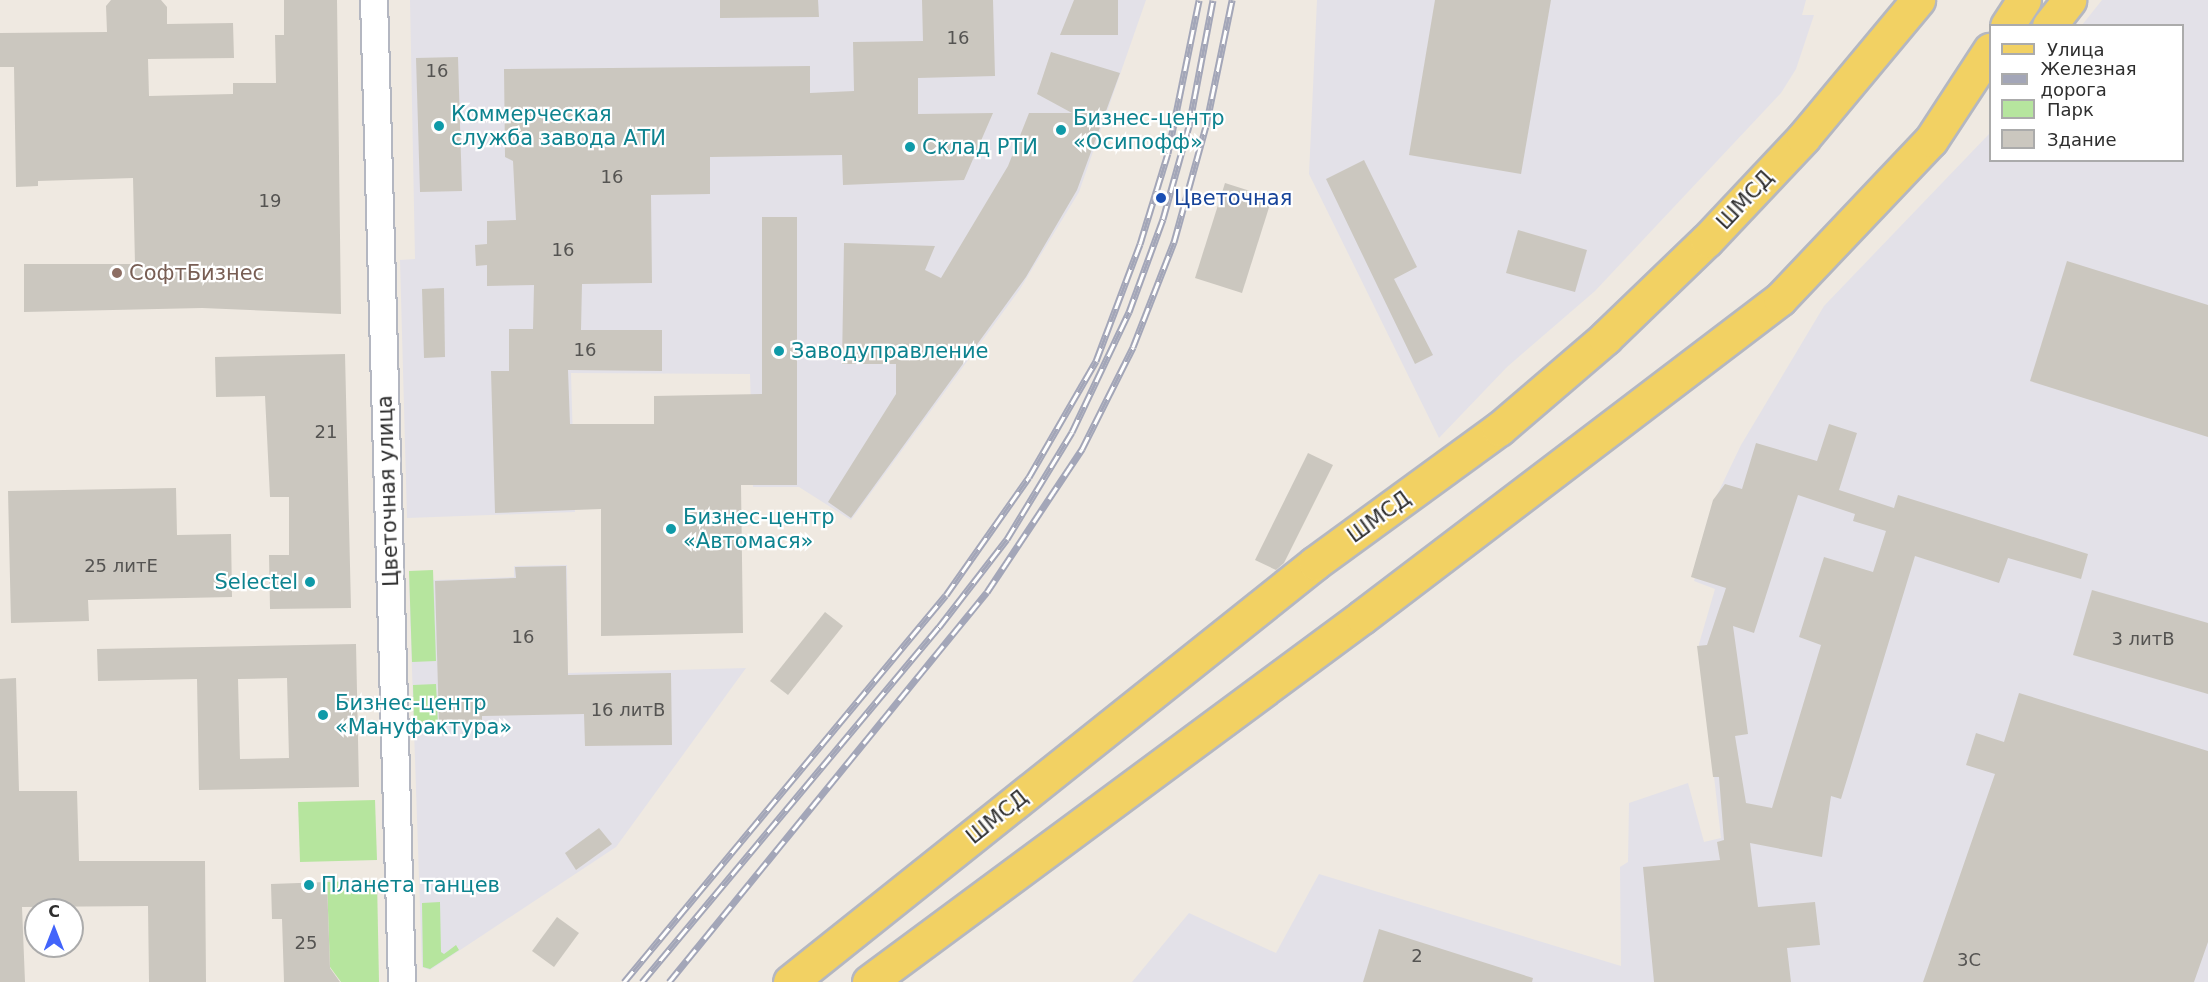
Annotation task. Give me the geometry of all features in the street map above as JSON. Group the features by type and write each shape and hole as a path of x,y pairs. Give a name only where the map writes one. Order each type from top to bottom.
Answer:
{"main road":[{"name":"ШМСД","path":"790,982 1315,563 1499,429 1605,338 1707,240 1803,138 1918,0"},
{"path":"2008,24 2024,0"},
{"path":"2050,24 2068,0"},
{"path":"1932,140 1989,52"},
{"path":"869,982 1362,617 1780,299 1989,83"}],"street":[{"name":"Цветочная улица","path":"374,0 402,982"}],"shaded area":[{"path":"410,0 1146,0 1079,192 1020,289 851,520 799,487 753,487 750,374 571,373 575,512 407,518 400,260 415,259"},
{"path":"1317,0 1806,0 1802,15 1814,15 1796,69 1781,93 1595,291 1507,367 1439,438 1309,174"},
{"path":"2102,0 2208,0 2208,982 1132,982 1189,913 1276,953 1319,874 1621,966 1620,867 1628,862 1629,803 1688,783 1704,842 1721,838 1699,644 1715,589 1694,581 1717,495 1741,445 1824,306 1989,134 1989,162 2184,162 2184,24 2083,24"},
{"path":"567,565 568,673 746,668 616,847 430,970 422,967 409,581 514,577 514,566"}],"green space":[{"path":"433,570 436,661 412,662 409,571"},
{"path":"436,684 438,725 414,726 413,685"},
{"path":"375,800 377,860 300,862 298,802"},
{"path":"377,880 379,982 341,982 330,967 327,882"},
{"path":"440,902 441,952 444,954 456,945 459,950 430,969 423,967 422,903"}],"building":[{"path":"111,0 161,0 167,7 167,24 233,23 234,58 148,59 149,96 233,94 233,83 276,83 275,35 284,35 284,0 337,0 341,314 202,308 24,312 24,264 135,264 133,178 38,181 38,186 16,187 14,67 0,67 0,33 107,32 106,6"},
{"path":"720,0 818,0 819,17 720,18"},
{"path":"922,0 993,0 995,76 918,78 918,114 993,113 964,180 843,185 842,155 710,157 710,194 651,195 652,283 582,284 581,330 662,330 662,371 568,370 570,424 654,424 654,396 762,394 762,217 797,217 797,485 741,485 743,633 601,636 601,509 495,513 491,371 509,371 509,329 533,329 534,285 487,286 487,265 476,266 475,245 487,244 487,221 516,220 513,161 505,157 504,69 810,66 810,93 854,91 853,42 923,41"},
{"path":"1074,0 1118,0 1118,35 1060,35"},
{"path":"1435,0 1551,0 1521,174 1409,155"},
{"path":"1051,52 1120,73 1077,190 1026,277 851,518 828,502 896,394 896,364 842,364 844,243 935,246 925,270 941,278 1008,166 1029,113 1072,113 1037,94"},
{"name":"Коммерческая служба завода АТИ","path":"458,57 462,191 420,192 416,58"},
{"path":"1364,160 1417,267 1394,279 1433,355 1415,364 1326,179"},
{"name":"Цветочная","path":"1225,183 1272,198 1242,293 1195,278"},
{"path":"1518,230 1587,250 1575,292 1506,273"},
{"path":"2067,261 2208,305 2208,437 2030,381"},
{"path":"444,288 445,357 424,358 422,289"},
{"path":"345,354 351,608 270,609 269,555 289,555 289,497 270,497 265,396 216,397 215,357"},
{"path":"1829,424 1857,433 1839,490 1894,508 1898,495 2088,554 2081,579 2008,558 1999,583 1915,556 1841,799 1831,796 1822,857 1750,843 1758,907 1815,902 1820,945 1787,948 1791,982 1654,982 1643,867 1720,860 1717,842 1724,840 1719,777 1713,777 1697,646 1707,645 1726,588 1691,577 1713,500 1725,484 1742,489 1756,443 1817,461","holes":["1798,495 1855,514 1853,521 1886,531 1873,572 1824,557 1799,637 1821,645 1772,808 1746,803 1735,736 1748,734 1733,626 1754,633"]},
{"path":"1308,453 1333,465 1284,563 1276,570 1255,560"},
{"path":"176,488 177,535 231,534 232,597 88,600 89,621 11,623 8,491"},
{"path":"566,566 568,675 671,673 672,745 585,746 584,714 482,716 482,724 439,725 435,581 516,578 515,567"},
{"path":"2092,590 2208,623 2208,694 2073,655"},
{"path":"825,612 843,626 788,695 770,681"},
{"name":"Бизнес-центр «Мануфактура»","path":"356,644 359,787 199,790 197,679 98,681 97,649","holes":["287,678 289,758 240,759 238,679"]},
{"path":"16,678 19,791 77,791 79,861 205,861 206,982 149,982 148,906 84,907 84,898 24,898 24,907 22,907 25,982 0,982 0,679"},
{"path":"2019,693 2208,751 2208,942 2194,982 1923,982 1995,774 1966,765 1976,733 2004,742"},
{"path":"599,828 612,844 576,870 565,853"},
{"path":"327,882 330,968 340,982 284,982 282,919 272,919 271,884"},
{"path":"557,917 579,933 554,967 532,951"},
{"path":"1379,929 1533,978 1532,982 1363,982"}],"railway":[{"path":"624,982 946,595 1029,477 1096,361 1140,244 1168,153 1199,0"},
{"path":"642,982 939,627 1007,539 1072,432 1129,312 1163,219 1189,126 1213,0"},
{"path":"669,982 987,592 1082,449 1133,347 1174,242 1206,126 1232,0"}],"place":[{"name":"Коммерческая служба завода АТИ","path":"439,126"},
{"name":"Бизнес-центр «Осипофф»","path":"1061,130"},
{"name":"Склад РТИ","path":"910,147"},
{"name":"Цветочная","path":"1161,198"},
{"name":"СофтБизнес","path":"117,273"},
{"name":"Заводуправление","path":"779,351"},
{"name":"Бизнес-центр «Автомася»","path":"671,529"},
{"name":"Selectel","path":"310,582"},
{"name":"Бизнес-центр «Мануфактура»","path":"323,715"},
{"name":"Планета танцев","path":"309,885"}]}
